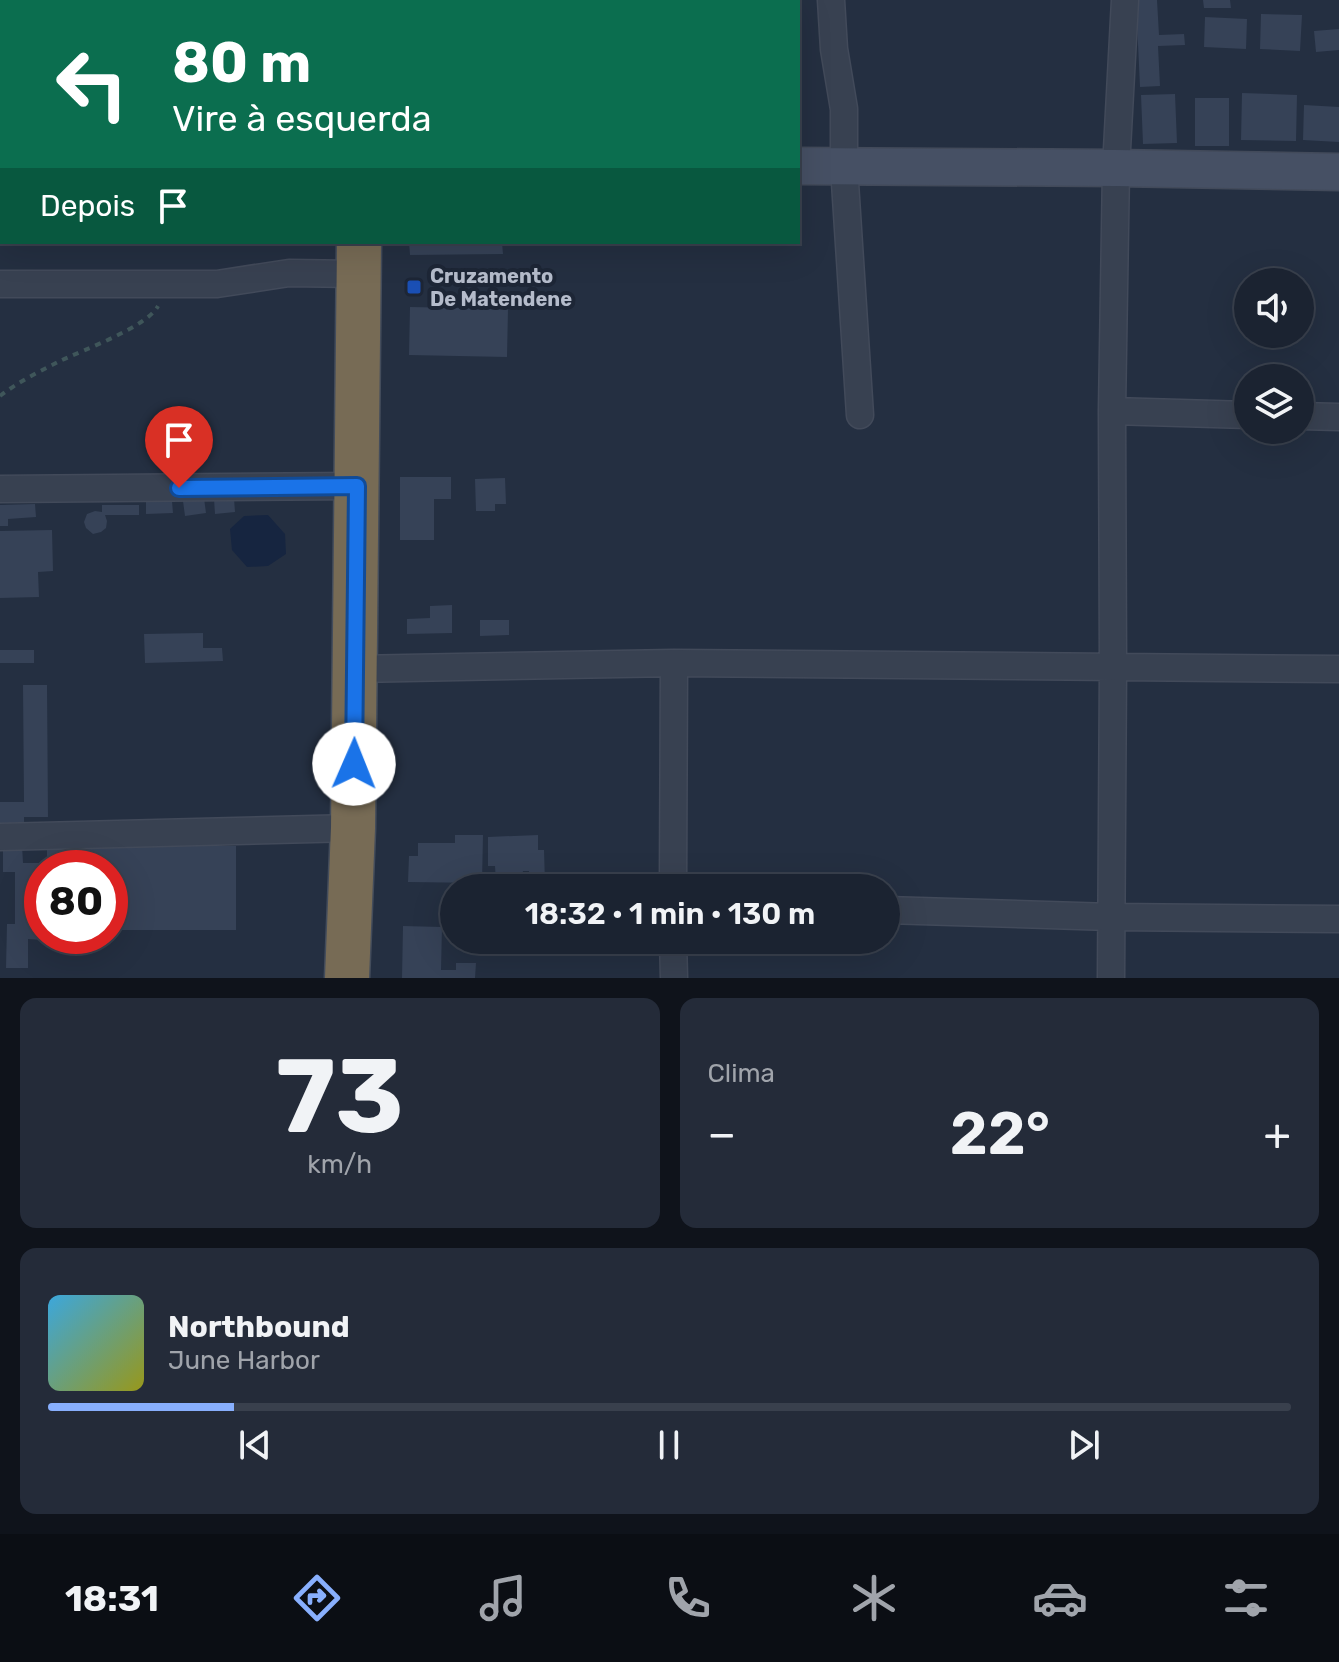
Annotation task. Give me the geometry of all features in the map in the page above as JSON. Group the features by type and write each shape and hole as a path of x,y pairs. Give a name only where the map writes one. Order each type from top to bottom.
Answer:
{"highway":[{"path":"347,978 353,828 359,258"}],"street":[{"path":"831,0 834,49 844,109 844,167 860,415"},
{"path":"1111,978 1112,411 1116,168 1125,0"},
{"path":"800,166 1339,172"},
{"path":"0,284 217,284 359,258"},
{"path":"1112,411 1234,415"},
{"path":"1314,416 1339,417"},
{"path":"0,489 357,486"},
{"path":"673,874 674,663"},
{"path":"355,669 674,663 1339,669"},
{"path":"0,837 353,828"},
{"path":"900,910 1111,917 1339,919"},
{"path":"673,954 674,978"}],"path":[{"path":"0,396 60,361 119,335 155,313 171,283"}],"water":[{"path":"268,515 285,534 286,554 268,566 247,567 232,550 230,529 244,516"}],"building":[{"path":"1136,0 1157,0 1159,35 1184,34 1185,45 1158,46 1160,86 1140,87"},
{"path":"1203,0 1230,0 1231,8 1204,8"},
{"path":"1261,14 1302,15 1300,51 1260,49"},
{"path":"1205,17 1247,19 1246,49 1204,47"},
{"path":"1339,29 1339,50 1316,52 1314,31"},
{"path":"1242,93 1297,95 1296,141 1241,140"},
{"path":"1175,94 1177,143 1143,144 1141,95"},
{"path":"1195,98 1229,98 1229,146 1195,146"},
{"path":"1304,105 1339,107 1339,142 1303,140"},
{"path":"409,244 502,244 503,254 410,255"},
{"path":"410,307 508,309 507,357 409,355"},
{"path":"400,477 451,477 451,499 434,499 434,540 400,540"},
{"path":"505,478 506,504 495,504 495,511 476,511 475,479"},
{"path":"204,498 206,513 185,516 183,501"},
{"path":"234,498 235,512 215,514 214,499"},
{"path":"172,501 173,513 146,514 146,502"},
{"path":"35,504 36,517 8,519 8,526 0,526 0,505"},
{"path":"102,505 139,505 139,515 105,515 106,528 93,534 84,522 87,514 102,512"},
{"path":"52,530 53,571 38,572 39,597 0,598 0,531"},
{"path":"452,605 452,633 407,634 407,619 430,618 430,606"},
{"path":"480,620 509,620 509,635 480,636"},
{"path":"203,633 203,648 222,648 223,661 145,663 144,634"},
{"path":"0,650 34,650 34,663 0,663"},
{"path":"23,685 47,685 48,817 24,817 24,825 0,826 0,802 24,802"},
{"path":"455,835 483,835 482,874 440,874 440,882 408,882 409,856 418,856 418,843 455,843"},
{"path":"538,835 538,850 544,850 545,874 523,871 522,874 496,874 495,866 488,866 488,837"},
{"path":"22,845 24,954 28,954 28,968 6,968 7,924 15,924 15,872 3,872 3,846"},
{"path":"47,845 236,846 236,930 128,930 128,850 47,850"},
{"path":"403,926 440,927 441,970 456,970 456,963 476,963 475,978 402,978"}],"place":[{"name":"Cruzamento De Matendene","path":"414,287"}],"route":[{"path":"179,488 357,486 354,764"}]}
